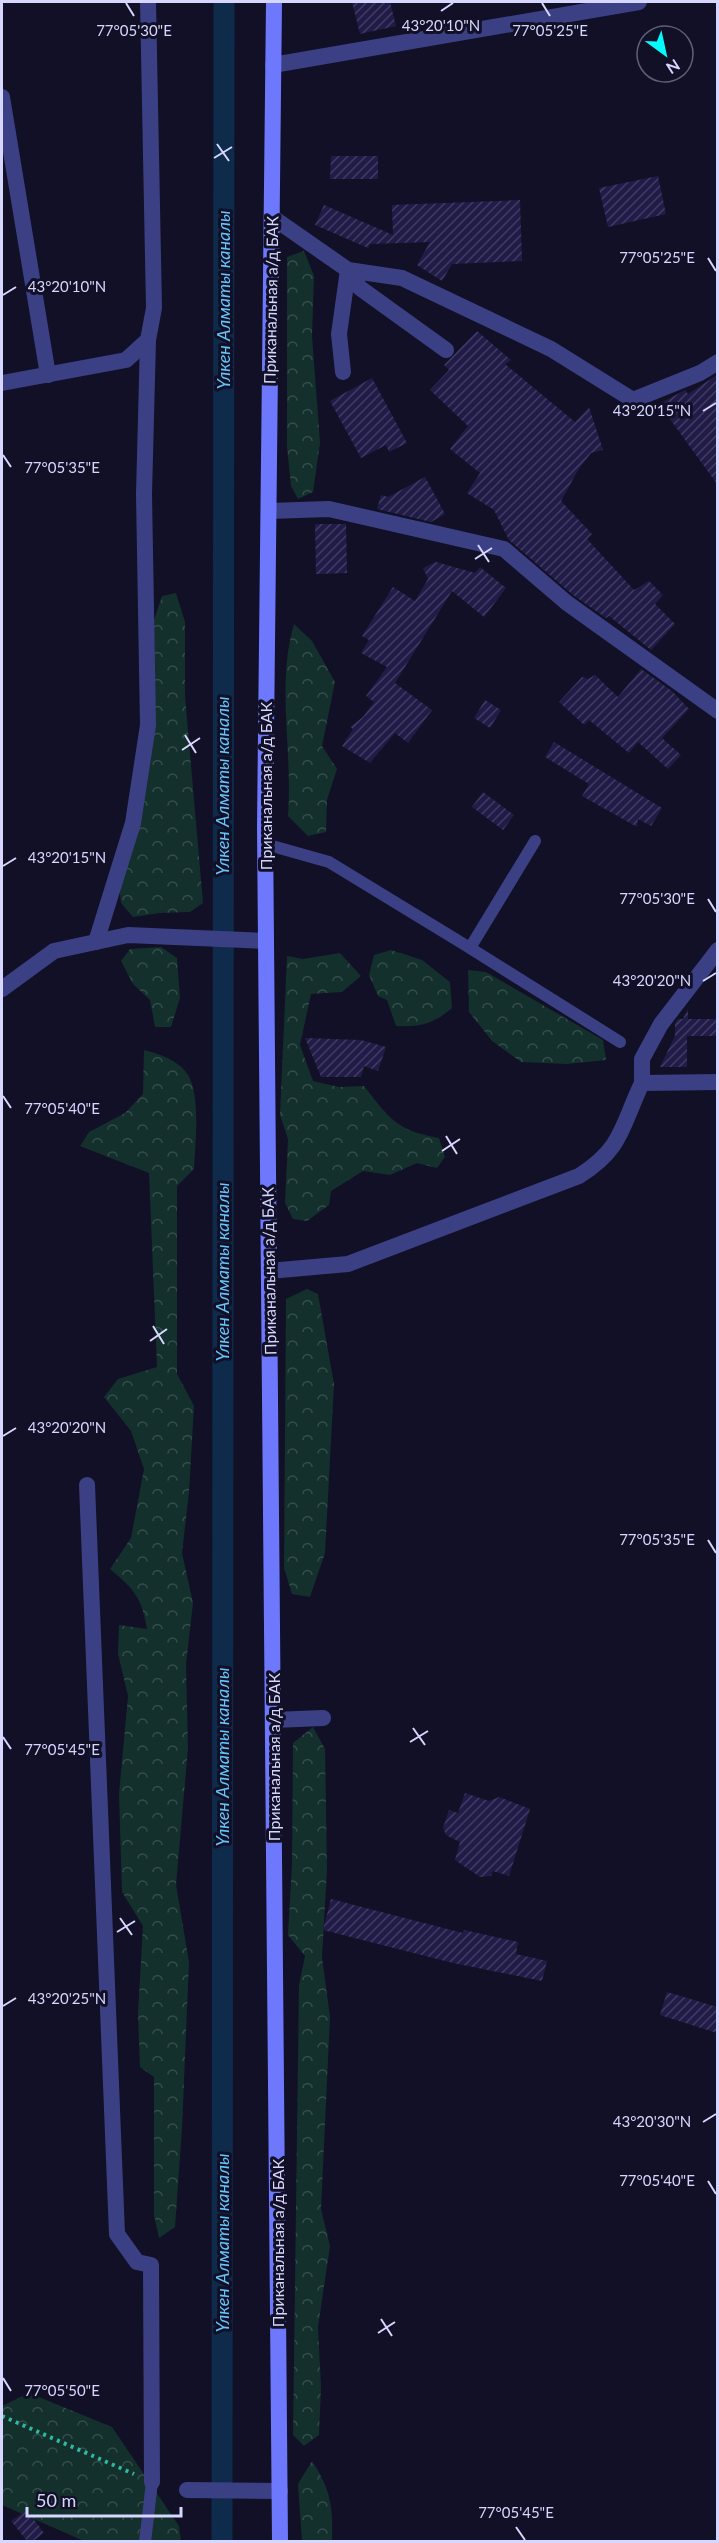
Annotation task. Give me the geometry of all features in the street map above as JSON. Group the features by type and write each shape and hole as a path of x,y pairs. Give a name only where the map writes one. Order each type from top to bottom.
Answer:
{"main road":[{"name":"Приканальная а/д БАК","path":"274,2 266,941 280,2541"}],"street":[{"path":"96,942 133,823 148,725 144,494 148,340 154,308 148,2"},
{"path":"273,65 639,2"},
{"path":"2,97 48,375"},
{"path":"272,217 348,270 360,288 446,350"},
{"path":"348,270 402,278 551,349 633,400 700,373 717,362"},
{"path":"343,372 339,334 348,270"},
{"path":"2,383 126,360 148,340"},
{"path":"269,511 329,509 504,549 567,603 717,711"},
{"path":"2,989 54,951 128,935 266,941"},
{"path":"269,1271 348,1264 579,1176 602,1162 616,1143 642,1083 642,1059 661,1024 717,950"},
{"path":"642,1083 717,1082"},
{"path":"87,1485 117,2234 137,2262 151,2265 153,2482"},
{"path":"273,1720 322,1718"},
{"path":"187,2490 280,2491"}],"lane":[{"path":"470,948 535,841"},
{"path":"266,844 329,862 620,1042"},
{"path":"145,2541 153,2482"}],"path":[{"path":"2,2416 153,2482"}],"green space":[{"path":"304,251 314,276 312,336 320,443 313,492 298,499 291,486 287,447 287,257"},
{"path":"176,593 185,622 185,696 203,903 190,912 133,917 121,903 119,883 139,826 150,632 162,596"},
{"path":"294,624 312,641 335,682 322,746 337,769 327,800 326,832 308,836 288,816 286,671"},
{"path":"161,947 177,958 180,998 171,1027 155,1027 150,1000 133,984 121,961 130,949"},
{"path":"391,950 422,960 450,982 452,1008 439,1018 426,1023 396,1026 387,1000 378,996 369,975 374,955"},
{"path":"340,953 361,976 342,992 311,994 300,1045 313,1081 339,1087 364,1086 380,1107 403,1127 439,1138 445,1157 437,1168 417,1163 390,1175 363,1171 331,1191 329,1205 307,1221 293,1219 285,1203 288,1139 280,1115 287,956 303,959"},
{"path":"468,970 486,972 603,1040 606,1060 567,1064 521,1062 492,1041 469,1012"},
{"path":"144,1050 172,1060 185,1071 194,1091 196,1104 194,1169 177,1186 177,1374 194,1406 189,1492 182,1553 193,1603 186,1664 188,1748 176,1885 189,1962 175,2227 159,2238 154,2215 154,2077 140,2067 138,2013 143,1926 122,1892 119,1794 128,1696 118,1654 119,1625 147,1629 136,1595 110,1569 131,1538 144,1469 131,1431 104,1397 118,1379 157,1367 149,1173 80,1146 89,1132 125,1113 143,1094"},
{"path":"307,1289 318,1294 334,1384 325,1553 310,1597 292,1594 284,1568 286,1299"},
{"path":"313,1727 325,1749 327,1870 322,1957 330,2017 321,2209 330,2246 318,2327 321,2387 319,2435 304,2446 293,2435 299,1985 305,1956 288,1935 292,1863 293,1743"},
{"path":"29,2393 112,2427 179,2526 181,2541 84,2541 2,2505 2,2406"},
{"path":"312,2461 330,2499 332,2541 302,2541 298,2484"}],"building":[{"path":"352,2 390,2 396,26 360,34"},
{"path":"331,156 378,156 378,179 330,179"},
{"path":"658,176 666,214 608,227 599,188"},
{"path":"520,200 522,261 452,264 442,281 417,265 430,242 370,244 368,248 315,225 324,205 393,235 392,205"},
{"path":"477,331 511,360 505,364 575,422 589,407 603,450 591,453 578,470 561,501 592,534 587,539 634,590 649,581 663,595 655,604 675,624 651,650 609,616 606,618 573,595 509,540 494,510 467,493 480,473 450,449 468,426 430,390 449,370 444,365"},
{"path":"717,375 717,484 659,404 685,390 688,394"},
{"path":"372,378 407,443 389,452 386,445 361,458 330,401"},
{"path":"425,477 445,514 431,522 377,509 381,495 388,497"},
{"path":"315,524 346,524 347,573 316,574"},
{"path":"436,562 475,573 480,567 506,588 484,617 452,591 395,683 432,710 408,743 395,733 370,763 342,746 353,729 350,727 363,717 374,702 366,696 387,667 361,653 369,640 362,636 393,587 415,601 428,579 423,568"},
{"path":"641,669 672,691 689,709 662,738 681,755 668,769 638,742 629,753 589,720 584,725 559,702 582,677 588,679 595,675 618,697"},
{"path":"485,700 501,710 490,728 474,718"},
{"path":"554,742 662,808 651,826 638,819 637,827 582,796 589,784 545,757"},
{"path":"483,792 514,815 503,830 472,807"},
{"path":"688,1009 688,1019 717,1019 717,1036 687,1036 687,1067 660,1067 675,1036 675,1023 678,1019 683,1019"},
{"path":"305,1038 361,1040 386,1047 378,1071 364,1066 361,1077 321,1077"},
{"path":"465,1793 489,1801 499,1797 530,1809 509,1876 493,1871 491,1876 480,1877 455,1860 460,1842 446,1835 443,1828 449,1810 458,1813"},
{"path":"331,1899 463,1933 464,1930 518,1942 516,1954 547,1961 542,1981 453,1963 323,1930"},
{"path":"667,1992 717,2007 717,2033 660,2015"},
{"path":"27,2510 44,2533 33,2541 27,2541 11,2521"}],"waterway":[{"name":"Үлкен Алматы каналы","path":"222,2542 224,2"}]}
